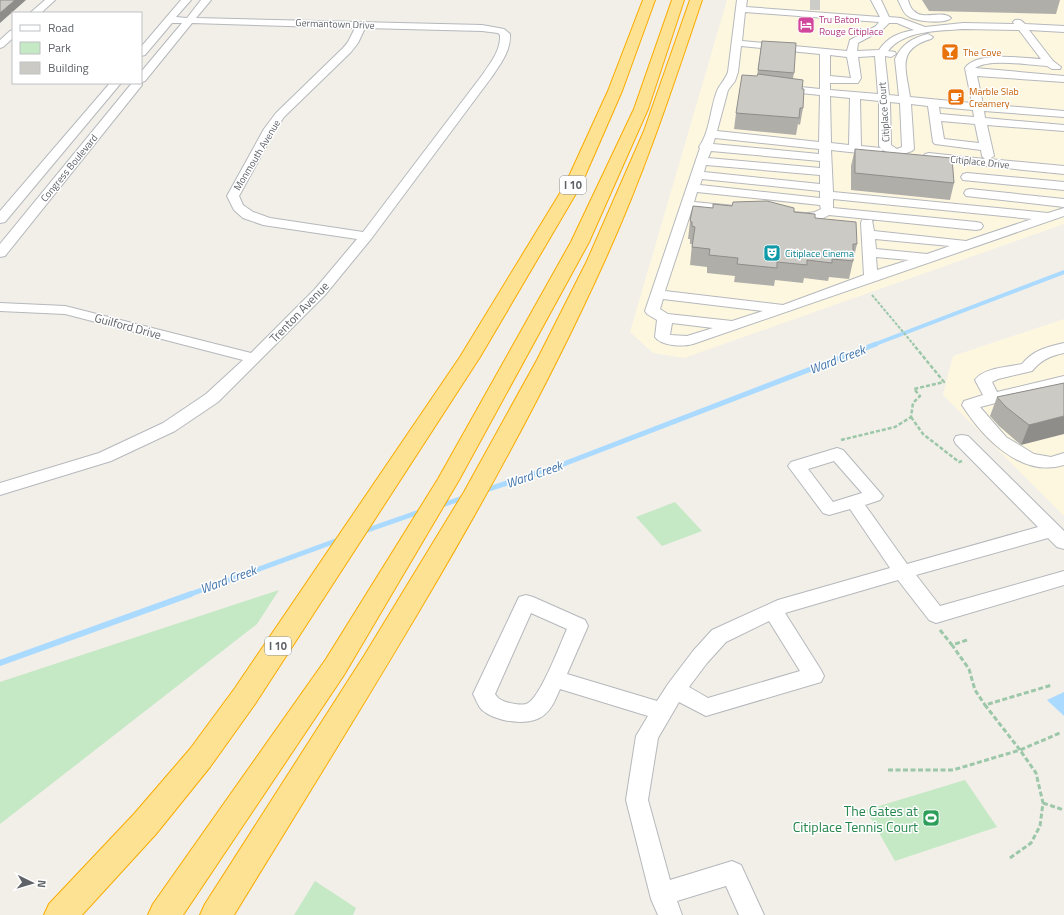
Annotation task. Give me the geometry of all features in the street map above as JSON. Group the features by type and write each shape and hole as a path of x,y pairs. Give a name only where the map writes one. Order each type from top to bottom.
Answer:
{"highway":[{"name":"I 10","path":"60,915 145,824 200,758 245,696 470,357 574,185 615,91 649,0"},
{"name":"I 10","path":"164,915 335,667 448,480 580,242 641,109 678,0"},
{"path":"216,915 373,664 475,494 522,407 596,261 651,131 696,0"}],"street":[{"path":"37,12 50,0"},
{"path":"142,52 186,0"},
{"path":"142,78 206,0"},
{"path":"903,0 910,13 925,18 1022,27 1064,29"},
{"path":"741,4 861,19 898,20 935,36"},
{"path":"741,4 797,6 819,9 839,7 857,8"},
{"path":"732,326 665,318 652,310 713,127 723,90 733,72 741,4"},
{"path":"797,6 810,5"},
{"path":"876,6 886,20"},
{"name":"Germantown Drive","path":"168,20 482,28 501,32"},
{"path":"825,79 854,81 856,78 852,49 853,42 879,28 886,20"},
{"path":"737,39 852,49 901,56 908,45 925,38 1064,21"},
{"name":"Monmouth Avenue","path":"360,25 353,43 347,50 280,115 270,129 233,196 238,207 248,215 268,222 366,236"},
{"path":"881,53 891,40 911,32 945,27 1022,27 1064,36"},
{"path":"1022,27 1049,63"},
{"name":"Trenton Avenue","path":"0,489 105,457 169,426 212,398 320,292 366,236 487,76 502,52 506,39 505,34 501,32"},
{"path":"0,45 12,34"},
{"path":"737,39 825,51 852,49"},
{"path":"785,215 815,218 827,199 825,152 825,51"},
{"name":"Citiplace Court","path":"881,53 885,146 895,153 908,149 906,101 900,59 901,56"},
{"path":"989,162 980,121 975,80 970,68 973,65 983,62 1049,63 1064,69"},
{"path":"975,80 1064,79"},
{"path":"728,83 743,84"},
{"path":"113,87 135,87"},
{"name":"Congress Boulevard","path":"0,219 113,87"},
{"name":"Congress Boulevard","path":"0,253 135,87"},
{"path":"773,87 884,99 1064,114"},
{"path":"976,95 990,97"},
{"path":"855,96 855,149"},
{"path":"933,103 939,142 986,147"},
{"path":"935,117 1064,128"},
{"path":"936,130 952,132"},
{"path":"968,133 983,134"},
{"name":"Citiplace Drive","path":"708,140 825,152 855,149 1064,170"},
{"path":"963,160 976,226 973,242"},
{"path":"701,161 826,172"},
{"path":"696,175 827,199 866,215 976,226"},
{"path":"967,177 1064,186"},
{"path":"31,182 58,182"},
{"path":"692,188 1050,216"},
{"path":"970,193 1064,202"},
{"path":"687,205 747,211"},
{"path":"665,318 662,337 688,341 784,309 929,257 1064,212"},
{"path":"866,215 871,277"},
{"path":"868,234 973,242"},
{"path":"869,252 929,257"},
{"path":"657,294 784,309"},
{"name":"Guilford Drive","path":"0,307 65,310 254,358"},
{"path":"992,398 982,380 993,375 1027,368 1033,360 1046,352 1064,348"},
{"path":"1064,381 992,398 970,405 1000,441 1029,459 1051,463 1064,459"},
{"path":"962,440 1058,536"},
{"path":"854,502 903,573 936,615 1064,578"},
{"path":"752,915 732,873 666,905 637,800 647,736 675,690 700,657 719,636 785,605 903,573 1058,536"},
{"path":"526,602 578,626 555,679 540,706 533,712 525,713 500,710 488,703 484,694 526,602"},
{"path":"675,690 706,707 814,676 773,610"},
{"path":"555,679 662,711"}],"path":[{"path":"872,295 944,382 914,389 920,396 913,403 911,417 923,434 959,462 978,456"},
{"path":"839,441 895,427 911,417"},
{"path":"967,640 952,645 969,668 975,690 985,706 1036,773 1043,803 1040,826 1031,843 1010,858"},
{"path":"985,706 1052,685"},
{"path":"888,770 953,770 1020,750 1060,734"},
{"path":"1043,803 1064,810"}],"shaded area":[{"path":"727,0 1064,0 1064,224 684,358 653,353 630,332"},
{"path":"1064,319 1064,516 943,395 953,356"}],"green space":[{"path":"675,502 702,531 662,546 636,517"},
{"path":"279,590 257,624 0,824 0,682"},
{"name":"The Gates at Citiplace Tennis Court","path":"965,780 997,827 895,861 866,810"},
{"path":"315,881 356,908 353,915 294,915"}],"water":[{"path":"1064,692 1064,716 1047,700"}],"building":[{"path":"0,0 15,0 0,13"},
{"path":"762,41 796,43 794,73 758,70"},
{"path":"758,74 803,80 803,108 800,108 799,118 736,113 742,75 757,76"},
{"path":"855,149 952,158 954,183 855,173"},
{"name":"Citiplace Cinema","path":"767,201 794,208 794,212 815,214 815,218 856,222 857,244 853,244 853,261 832,259 832,263 807,260 807,265 777,262 777,268 737,264 738,258 709,255 710,249 692,247 695,227 692,226 692,222 690,221 693,206 713,208 713,204 732,206 733,202"},
{"path":"1064,383 1064,416 1029,425 1006,407 997,397"}],"waterway":[{"name":"Ward Creek","path":"873,345 1064,272"},
{"name":"Ward Creek","path":"483,491 561,465 876,344"},
{"name":"Ward Creek","path":"439,506 466,497"},
{"name":"Ward Creek","path":"362,532 422,511"},
{"name":"Ward Creek","path":"188,595 341,539"},
{"name":"Ward Creek","path":"0,663 191,594"}],"tunnel":[{"path":"810,5 822,5"}],"place":[{"name":"Tru Baton Rouge Citiplace","path":"806,25"},
{"name":"The Cove","path":"950,52"},
{"name":"Marble Slab Creamery","path":"956,97"},
{"name":"Citiplace Cinema","path":"772,253"},
{"name":"The Gates at Citiplace Tennis Court","path":"931,818"}]}
